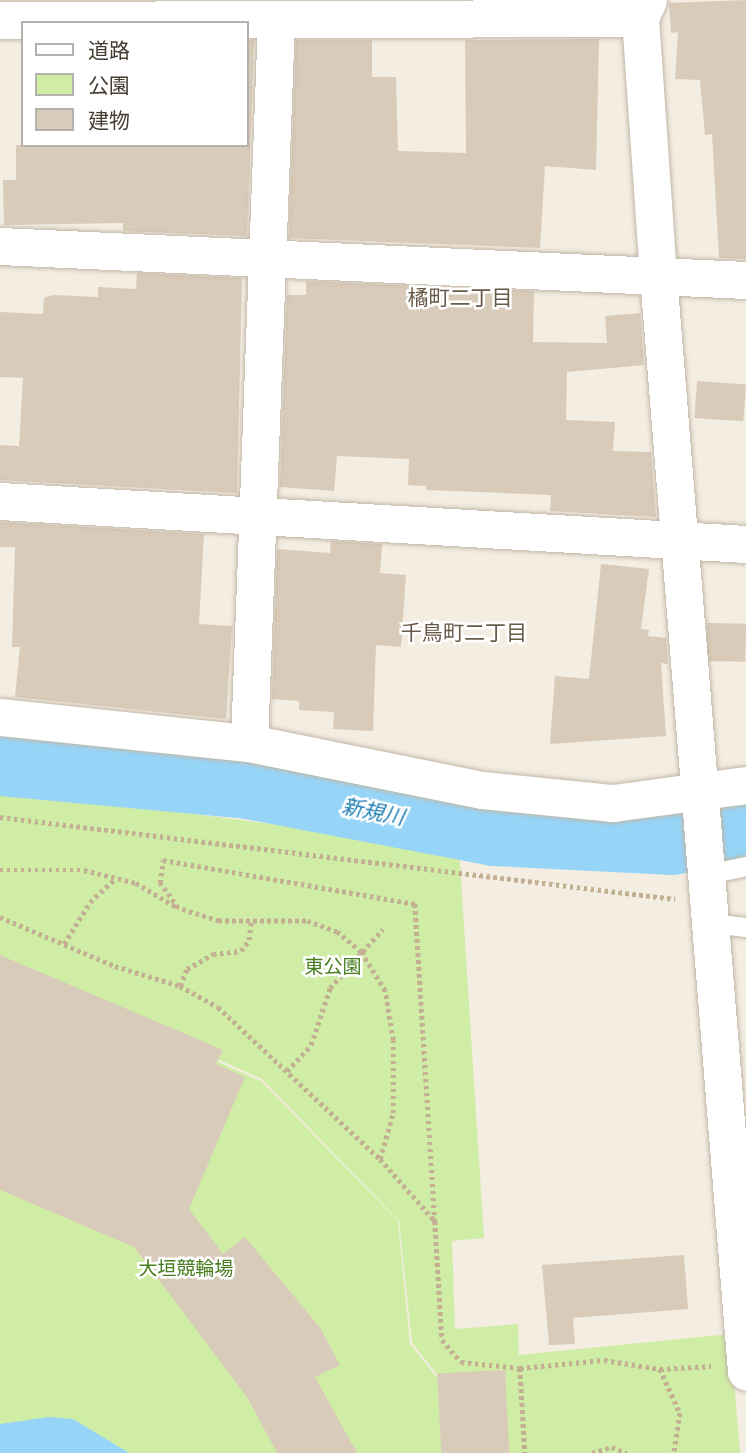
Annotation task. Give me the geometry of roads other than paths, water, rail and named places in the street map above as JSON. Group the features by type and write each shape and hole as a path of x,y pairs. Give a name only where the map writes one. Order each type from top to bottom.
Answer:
{"street":[{"path":"0,20 231,10 276,20 644,9 658,275 703,799 717,899 746,1371"},
{"path":"249,743 276,20"},
{"path":"0,246 746,280"},
{"path":"0,501 746,544"},
{"path":"0,717 249,743 482,790 613,803 703,799 746,785"}],"lane":[{"path":"717,899 746,866"}],"water":[{"path":"49,1417 73,1419 129,1453 0,1453 0,1424"}],"waterway":[{"name":"新規川","path":"0,765 247,788 493,835 672,844 746,831"}],"district":[{"name":"橘町二丁目","path":"460,298"},
{"name":"千鳥町二丁目","path":"464,633"}],"park label":[{"name":"東公園","path":"333,967"},
{"name":"大垣競輪場","path":"186,1269"}]}
